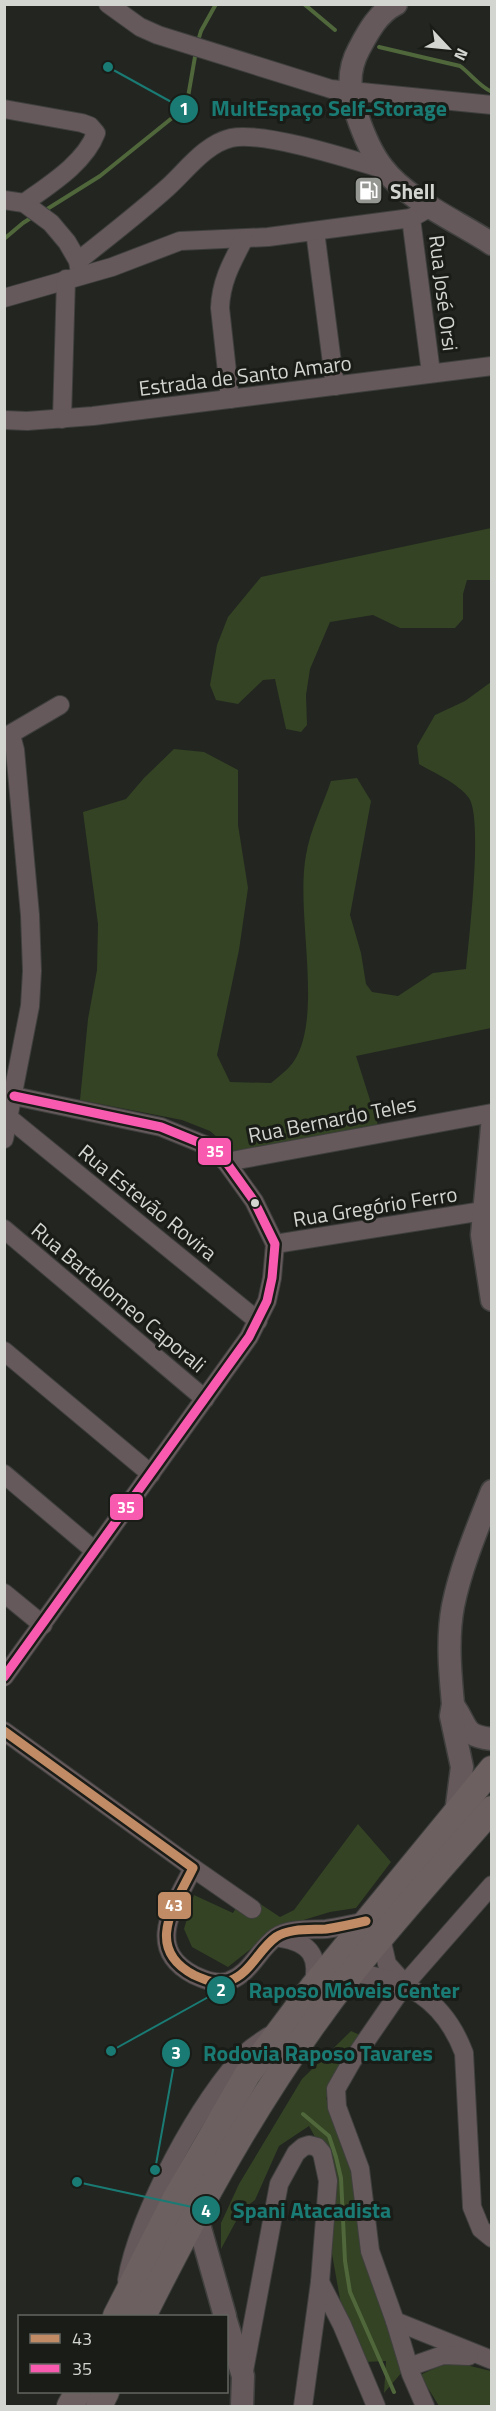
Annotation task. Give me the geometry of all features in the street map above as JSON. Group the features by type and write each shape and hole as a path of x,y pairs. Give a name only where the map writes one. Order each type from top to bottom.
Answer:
{"highway":[{"path":"128,2312 176,2251 249,2121 352,1973 374,1930 456,1813 492,1769"},
{"path":"128,2312 176,2198 247,2075 313,1987 374,1930 492,1809"}],"main road":[{"path":"389,6 374,24 357,53 349,91 363,132 383,170 431,207 492,244"},
{"path":"492,1127 483,1211 492,1300"},
{"path":"456,1813 462,1767 451,1716 453,1704 450,1661 453,1606 470,1549 492,1491"},
{"path":"453,1704 464,1727 471,1733 492,1739"},
{"path":"196,2214 225,2315"},
{"path":"176,2251 196,2257 210,2266"},
{"path":"228,2327 243,2376 242,2406"}],"street":[{"path":"108,4 140,27 187,45 331,89 492,105"},
{"path":"4,109 82,123 90,126 96,133 92,145 53,182 34,211"},
{"path":"75,271 213,145 231,138 267,140 338,156 383,170"},
{"path":"4,200 34,211 59,231 75,271 62,419"},
{"path":"4,298 75,271 112,267 180,241 315,231 411,218 431,207"},
{"name":"Rua José Orsi","path":"411,218 431,374"},
{"path":"315,231 335,386"},
{"path":"230,399 220,293 229,266 244,238"},
{"name":"Estrada de Santo Amaro","path":"4,420 62,419 492,366"},
{"path":"4,1139 30,1006 32,971 30,915 15,750 7,736 60,705"},
{"name":"Rua Bernardo Teles","path":"14,1096 162,1127 210,1147 226,1162 492,1113"},
{"name":"Rua Estevão Rovira","path":"9,1118 258,1321"},
{"path":"4,1677 205,1399 258,1321 267,1301 275,1245 254,1201 226,1162"},
{"name":"Rua Gregório Ferro","path":"275,1245 483,1211"},
{"name":"Rua Bartolomeo Caporali","path":"4,1229 205,1399"},
{"path":"4,1352 151,1474"},
{"path":"4,1474 95,1551"},
{"path":"4,1593 43,1624"},
{"path":"4,1731 252,1910"},
{"path":"193,1868 169,1917 165,1931 166,1943 175,1961 202,1979 227,1982 237,1977 276,1937 291,1932 328,1929 374,1930 387,1964 405,1984 430,2001 446,2017 456,2032 464,2052 472,2207 481,2229 492,2238"},
{"path":"418,2404 395,2321 370,2251 360,2169 335,2097 339,2081 345,2071 405,1984 489,1894"},
{"path":"276,1937 303,1943 309,1948 316,1974 313,1987"},
{"path":"352,1973 380,1976 405,1984"},
{"path":"243,2376 279,2184 296,2153 309,2145 317,2147 322,2153 328,2181 320,2282 303,2406"},
{"path":"320,2282 342,2325 376,2406"},
{"path":"395,2321 490,2360"},
{"path":"409,2367 443,2355 464,2355 490,2360"}],"green space":[{"path":"491,528 491,580 467,580 463,594 463,619 455,628 400,628 373,615 330,622 310,669 306,695 307,725 301,732 286,729 275,679 263,680 238,704 216,700 210,685 217,645 228,617 261,577"},
{"path":"491,682 491,1028 356,1056 378,1125 234,1152 210,1131 182,1120 80,1100 88,1019 97,970 98,924 83,812 126,799 174,749 204,752 238,770 238,825 248,888 239,950 217,1055 230,1082 271,1083 292,1064 303,1041 308,991 304,905 306,855 331,781 357,778 371,801 350,915 361,953 366,984 372,992 398,996 433,973 466,969 474,880 473,810 469,798 459,788 419,764 417,746 435,715 465,701"},
{"path":"358,1824 391,1862 356,1908 330,1912 277,1928 228,1967 192,1947 184,1929 194,1895 233,1913 244,1893 280,1917 294,1910"},
{"path":"351,2031 360,2035 326,2098 347,2150 361,2232 403,2371 384,2393 386,2361 365,2362 357,2350 340,2299 332,2254 334,2172 309,2126 279,2146 255,2200 242,2210 221,2249 221,2223 239,2184 302,2079"},
{"path":"462,2364 491,2371 490,2406 439,2406 420,2375 442,2365"}],"waterway":[{"path":"198,41 216,4"},
{"path":"304,4 335,30"},
{"path":"379,47 460,66 492,92"},
{"path":"44,211 100,176 182,110 188,97 196,51"},
{"path":"4,239 34,216"},
{"path":"303,2114 329,2136 336,2157 341,2178 345,2261 350,2292 394,2392"}],"transit line":[{"name":"35","path":"4,1677 249,1337 267,1301 275,1244 254,1201 226,1162 210,1147 161,1127 14,1096"},
{"name":"43","path":"4,1731 193,1868 172,1911 167,1939 170,1952 179,1964 194,1975 216,1982 229,1981 243,1973 270,1942 281,1934 300,1930 326,1929 366,1921"}],"place":[{"name":"MultEspaço Self-Storage","path":"108,67"},
{"name":"Shell","path":"369,191"},
{"name":"Raposo Móveis Center","path":"111,2051"},
{"name":"Rodovia Raposo Tavares","path":"155,2170"},
{"name":"Spani Atacadista","path":"77,2182"}]}
